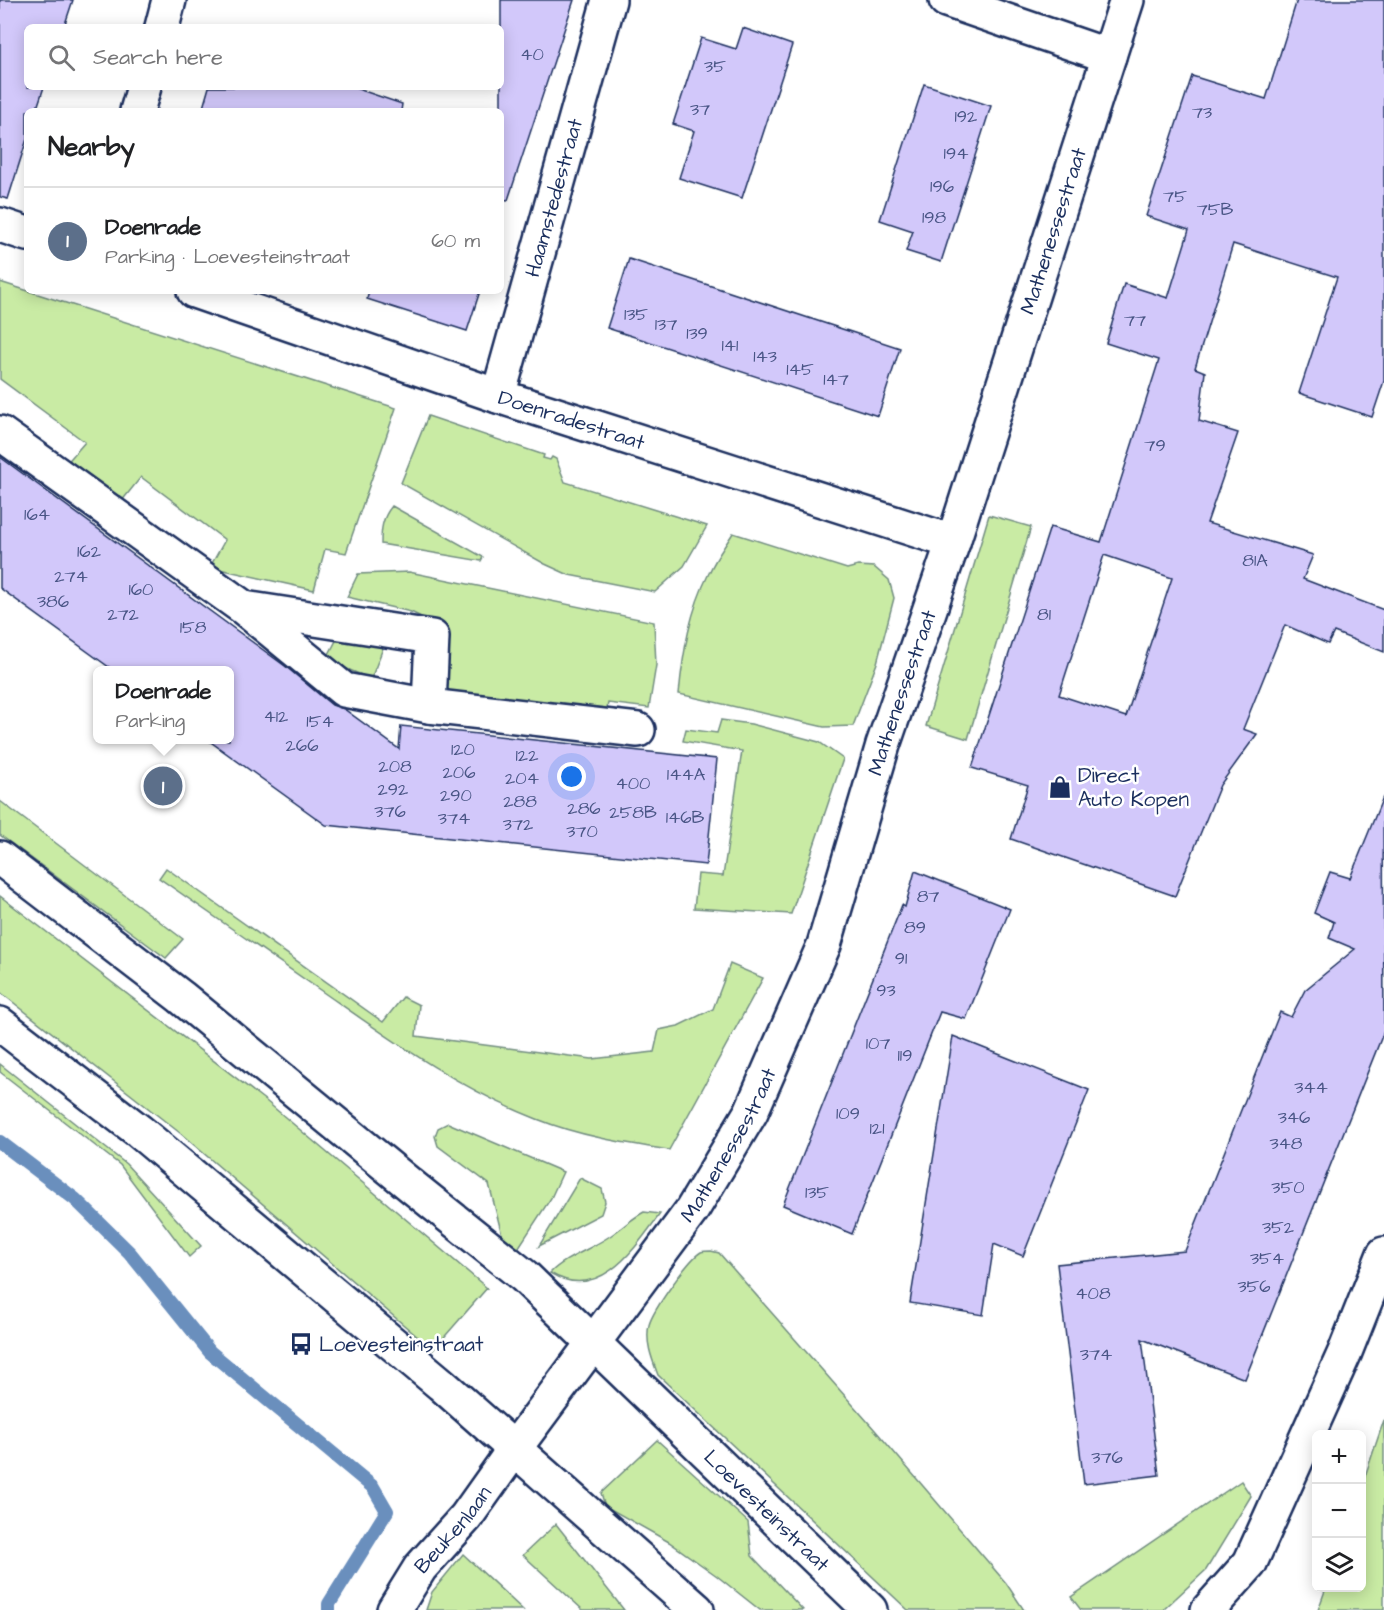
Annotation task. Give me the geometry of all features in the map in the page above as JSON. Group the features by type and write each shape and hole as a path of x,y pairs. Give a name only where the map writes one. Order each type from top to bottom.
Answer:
{"street":[{"path":"163,24 170,0"},
{"name":"Haamstedestraat","path":"498,396 609,0"},
{"path":"946,0 1109,56"},
{"name":"Mathenessestraat","path":"515,1448 692,1209 751,1113 824,945 883,745 953,542 1127,0"},
{"path":"138,108 143,90"},
{"path":"0,225 24,233"},
{"name":"Doenradestraat","path":"203,294 498,396 953,542"},
{"path":"0,433 244,608 344,690 429,706 638,730"},
{"path":"244,608 432,637 429,706"},
{"name":"Loevesteinstraat","path":"0,858 182,997 414,1188 524,1275 870,1610"},
{"path":"0,1024 139,1131 441,1384 697,1610"},
{"path":"1208,1610 1250,1563 1346,1352 1384,1254"},
{"name":"Beukenlaan","path":"394,1610 420,1568 466,1517 515,1448"}],"green space":[{"path":"0,282 24,290 24,294 38,294 396,408 346,553 325,549 314,590 210,567 225,540 141,477 121,502 64,466 85,442 0,379"},
{"path":"428,416 544,455 543,458 550,460 552,457 556,459 565,482 707,526 684,566 655,592 569,575 545,564 401,483"},
{"path":"392,506 483,557 481,561 381,544 383,524"},
{"path":"989,515 1031,527 968,739 926,726"},
{"path":"733,533 847,569 858,566 874,567 889,580 894,598 877,663 853,726 824,727 679,694 685,647 702,587"},
{"path":"409,572 654,622 656,665 649,708 608,703 605,717 443,699 448,630 411,612 347,597 358,574"},
{"path":"340,633 383,648 371,679 326,660"},
{"path":"721,720 751,724 819,742 843,759 791,914 694,908 698,874 723,876 742,751 683,741 686,729 717,733"},
{"path":"0,801 183,939 166,958 0,835"},
{"path":"166,868 383,1022 403,997 419,1005 416,1036 592,1059 654,1052 659,1030 678,1026 713,1009 730,964 763,978 669,1150 619,1142 569,1130 537,1119 456,1080 380,1031 159,878"},
{"path":"0,896 266,1101 487,1288 433,1350 180,1133 0,992"},
{"path":"0,1064 126,1164 201,1246 189,1257 120,1165 0,1072"},
{"path":"448,1123 563,1172 551,1198 517,1250 503,1239 489,1184 438,1146 435,1136 438,1128"},
{"path":"580,1178 602,1189 605,1202 601,1214 539,1246"},
{"path":"644,1212 660,1214 639,1242 614,1268 585,1281 568,1280 550,1273 563,1262 603,1241"},
{"path":"701,1252 719,1253 875,1430 1006,1583 1024,1610 908,1610 658,1375 651,1357 649,1325 664,1297 688,1264"},
{"path":"1384,1420 1384,1610 1318,1610 1325,1592 1366,1592 1366,1473"},
{"path":"657,1440 748,1522 752,1556 803,1610 760,1610 669,1542 605,1506 601,1493"},
{"path":"1241,1481 1251,1496 1206,1570 1163,1610 1081,1610 1071,1597"},
{"path":"556,1524 624,1610 583,1610 523,1555"},
{"path":"463,1554 523,1610 426,1610 432,1592"}],"building":[{"path":"0,0 73,0 65,24 24,24 24,90 43,90 37,108 24,108 24,148 8,199 0,197"},
{"path":"501,0 574,0 508,200 504,199 504,108 501,108 501,90 504,90 504,24 501,24"},
{"path":"1297,0 1384,0 1384,381 1372,417 1299,393 1337,277 1233,244 1195,368 1205,372 1199,421 1238,433 1207,523 1313,555 1303,579 1384,610 1384,652 1334,632 1328,644 1285,625 1243,729 1257,734 1220,785 1175,896 1011,839 1028,785 972,768 1050,527 1101,542 1159,360 1106,343 1124,284 1168,298 1189,230 1146,216 1192,76 1266,99","holes":["1104,555 1172,578 1126,717 1059,695"]},
{"path":"743,28 792,45 742,198 679,178 694,131 673,124 701,38 736,49"},
{"path":"924,84 991,106 941,262 906,251 913,231 880,220"},
{"path":"208,90 361,90 402,104 401,108 203,108"},
{"path":"629,259 900,348 878,416 607,328"},
{"path":"368,294 479,294 467,331 367,299"},
{"path":"0,457 285,666 332,705 344,709 399,749 401,726 717,759 706,865 326,825 214,744 234,744 234,666 107,666 0,588"},
{"path":"1383,797 1384,1031 1245,1379 1142,1339 1159,1475 1084,1484 1057,1264 1185,1251 1280,1012 1291,1017 1305,990 1355,949 1329,938 1334,922 1314,913 1330,872 1350,878"},
{"path":"915,871 1010,909 966,1019 940,1012 852,1234 783,1205 902,905 905,907"},
{"path":"953,1036 1089,1090 1023,1256 994,1244 983,1315 910,1303"}],"waterway":[{"path":"0,1142 75,1199 130,1253 210,1352 373,1487 387,1511 329,1604 329,1610"}],"place":[{"name":"Doenrade","path":"163,786"},
{"name":"Direct Auto Kopen","path":"1060,787"},
{"name":"Loevesteinstraat","path":"301,1344"}]}
